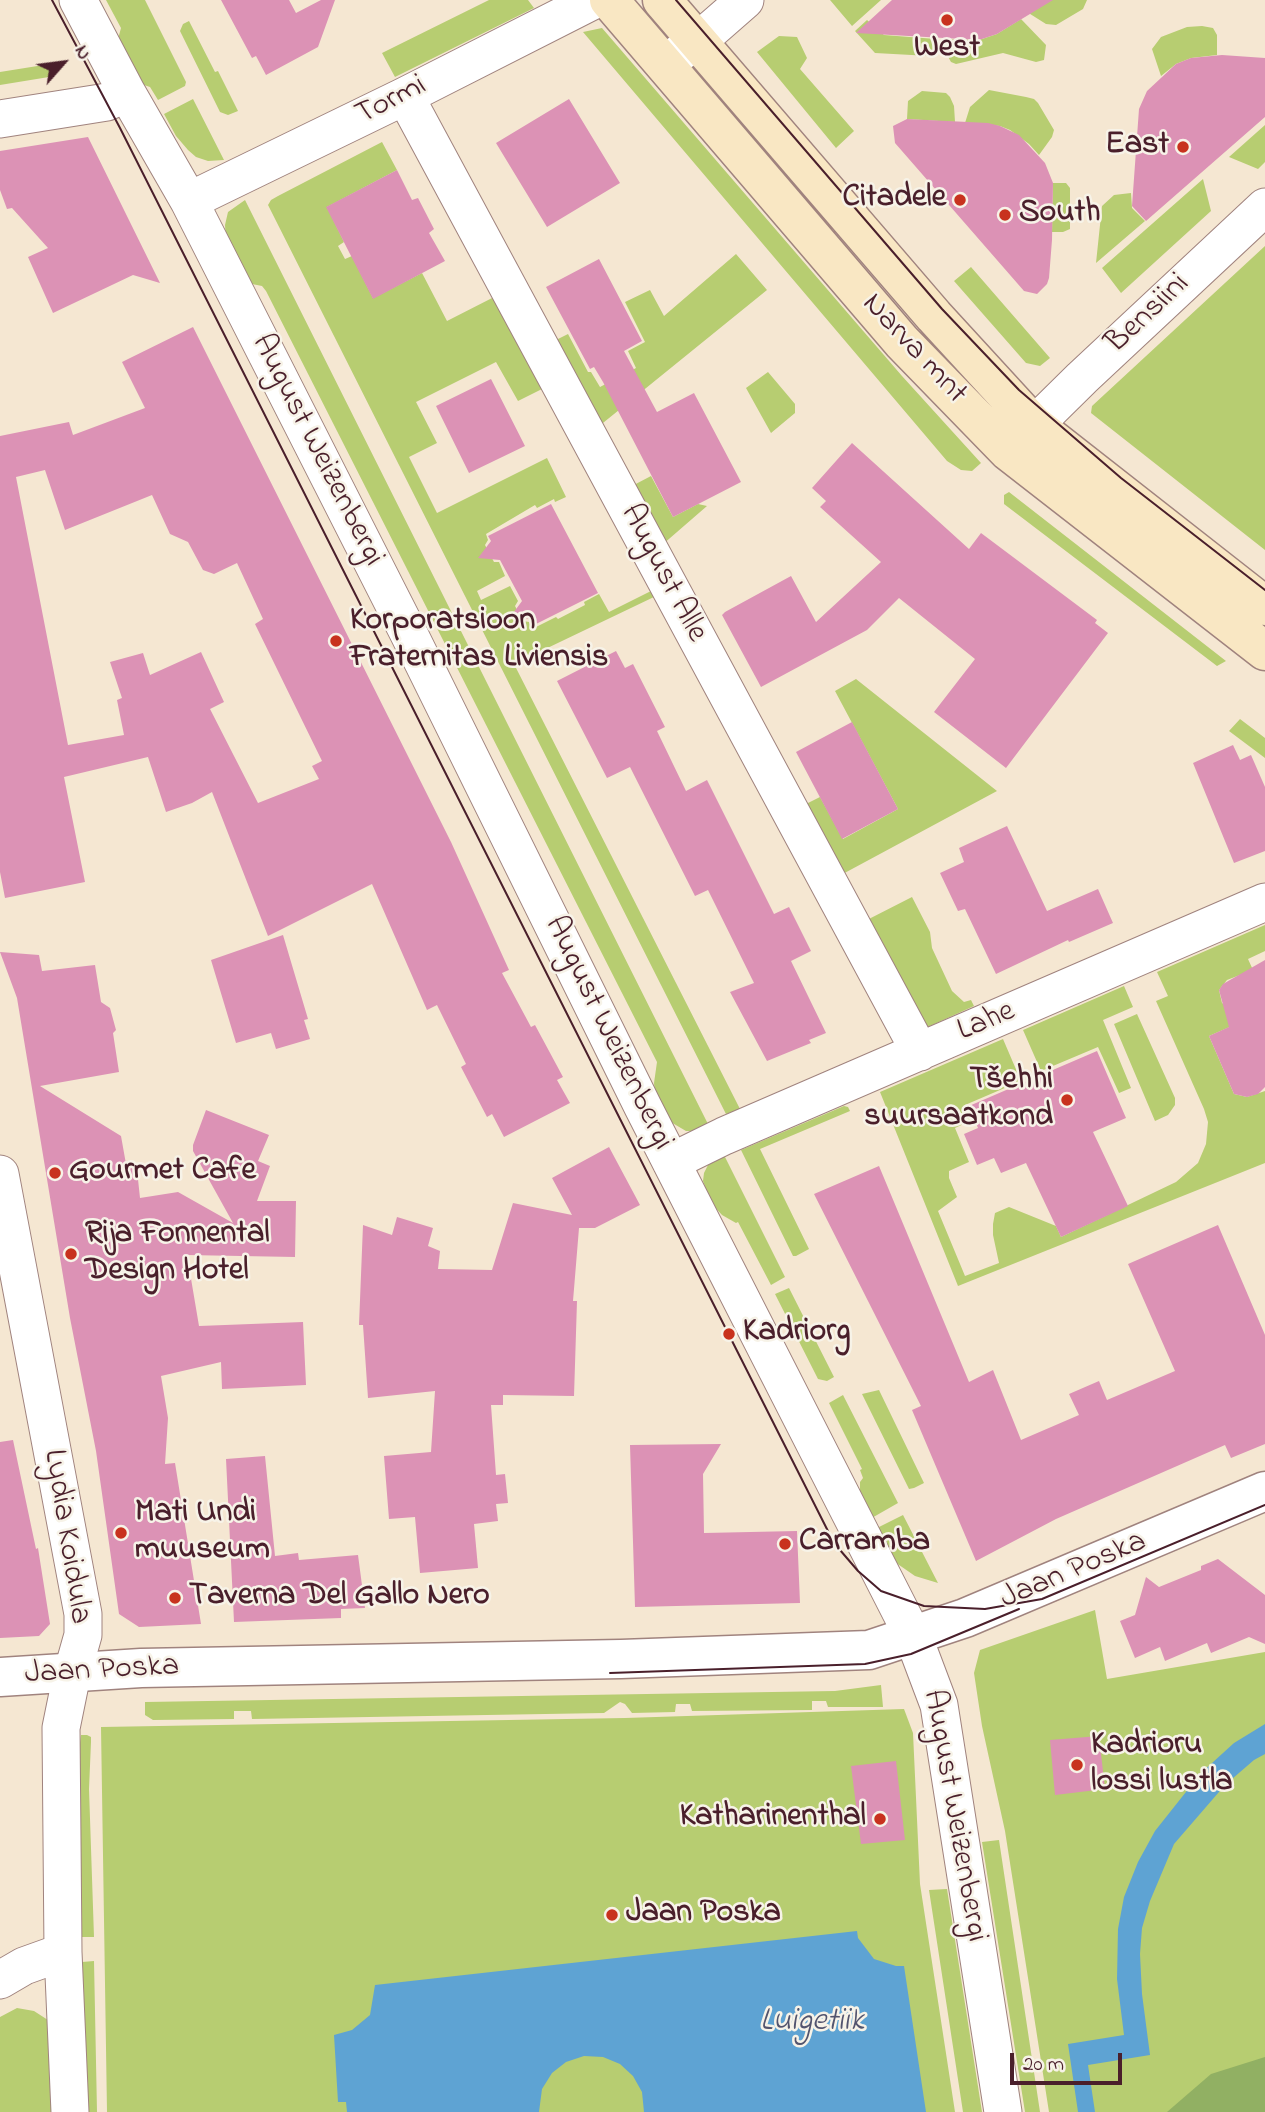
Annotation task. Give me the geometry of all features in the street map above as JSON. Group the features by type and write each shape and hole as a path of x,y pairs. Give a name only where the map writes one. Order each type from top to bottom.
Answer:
{"main road":[{"name":"Narva mnt","path":"609,0 902,342 1021,438 1265,651"},
{"name":"Narva mnt","path":"662,0 934,316 1021,438 1265,606"}],"street":[{"name":"August Weizenbergi","path":"78,0 189,201 409,634 671,1162 913,1636 939,1705 1003,2112"},
{"name":"Tormi","path":"189,201 594,0"},
{"name":"Narva mnt","path":"615,0 696,40"},
{"path":"664,64 745,0"},
{"path":"0,119 107,102 127,93"},
{"name":"August Alle","path":"405,96 920,1052"},
{"name":"Bensiini","path":"1021,438 1265,207"},
{"name":"Lahe","path":"671,1162 724,1136 1265,902"},
{"name":"Lydia Koidula","path":"0,1174 83,1614 83,1635 61,1728 63,1952 70,2112"},
{"name":"Jaan Poska","path":"0,1677 141,1668 608,1659 869,1650 965,1618 1265,1491"},
{"path":"0,1980 24,1966 63,1952"}],"green space":[{"path":"106,0 145,0 186,82 185,86 158,100 150,87 141,84 118,39 121,28"},
{"path":"489,0 528,0 534,8 395,77 382,53"},
{"path":"830,0 881,0 852,26"},
{"path":"1034,0 1087,0 1083,9 1056,25 1046,24 1027,12"},
{"path":"1021,19 1046,45 1044,60 1036,62 1003,53 956,64 951,62 946,53 945,39 979,40 997,34"},
{"path":"867,20 884,35 936,39 934,55 875,53 855,31"},
{"path":"189,21 238,111 228,115 220,112 180,31 183,24"},
{"path":"1187,27 1213,28 1217,35 1217,55 1191,58 1176,64 1161,76 1152,49 1161,37"},
{"path":"602,28 902,376 981,463 972,471 961,470 947,461 583,32"},
{"path":"779,36 797,37 807,58 800,69 854,131 836,148 757,52"},
{"path":"50,64 49,77 0,85 0,72"},
{"path":"989,90 1034,99 1038,103 1054,130 1039,155 1010,130 1000,126 965,123 970,107"},
{"path":"922,91 946,93 954,106 955,122 907,119 908,101"},
{"path":"193,99 224,160 208,161 196,157 176,136 164,114"},
{"path":"1265,125 1265,162 1258,169 1229,157"},
{"path":"382,142 397,170 327,207 344,242 338,246 345,259 352,256 373,298 422,273 447,321 496,296 546,387 518,401 496,362 416,402 437,443 409,457 437,513 547,458 566,497 555,502 554,499 537,508 535,505 486,534 488,540 485,545 494,562 499,562 505,576 477,591 481,600 510,586 518,601 515,606 523,621 529,622 532,629 585,605 584,602 599,594 609,612 653,590 656,596 514,664 740,1109 726,1114 268,205 278,196"},
{"path":"1203,179 1211,211 1121,293 1102,268"},
{"path":"1053,183 1066,183 1070,188 1070,229 1063,232 1052,232"},
{"path":"1131,193 1132,208 1145,221 1096,263 1102,206 1114,195"},
{"path":"245,200 709,1126 698,1131 686,1131 669,1121 655,1094 657,1062 266,291 245,277 226,240 228,212"},
{"path":"1265,246 1265,550 1091,413 1092,406"},
{"path":"736,254 767,290 598,427 552,342 568,334 588,372 591,372 600,387 636,368 628,351 645,342 625,302 650,290 664,316"},
{"path":"971,267 1050,358 1040,366 1026,363 954,281"},
{"path":"768,372 795,404 795,413 771,433 746,388"},
{"path":"651,476 673,517 698,504 707,506 662,545 630,487"},
{"path":"1009,492 1226,661 1217,666 1004,504 1004,495"},
{"path":"856,679 997,791 839,876 802,806 820,797 843,839 898,809 835,691"},
{"path":"1240,719 1265,738 1265,758 1229,731"},
{"path":"912,897 930,932 932,948 952,991 964,1002 971,1000 974,1006 919,1031 863,922"},
{"path":"1265,925 1265,951 1248,959 1253,970 1227,980 1219,990 1222,1003 1248,1019 1209,1036 1234,1094 1247,1097 1265,1091 1265,1163 958,1286 880,1092 1003,1039 1021,1081 965,1105 972,1120 955,1128 969,1162 949,1171 957,1197 938,1211 965,1276 999,1263 993,1224 995,1213 1009,1207 1056,1226 1061,1237 1176,1182 1198,1163 1206,1144 1208,1122 1156,1001 1168,996 1157,972"},
{"path":"1124,986 1133,1007 1103,1020 1131,1088 1119,1093 1098,1047 1041,1071 1023,1030"},
{"path":"1137,1014 1175,1098 1175,1105 1168,1115 1155,1121 1114,1024"},
{"path":"844,1106 850,1111 760,1149 809,1249 793,1256 741,1150"},
{"path":"723,1153 785,1277 771,1285 738,1222 722,1215 711,1203 703,1181 708,1165"},
{"path":"789,1288 834,1377 827,1381 818,1379 775,1294"},
{"path":"879,1390 924,1483 914,1488 909,1489 862,1394"},
{"path":"843,1395 898,1503 870,1519 860,1495 862,1469 829,1403"},
{"path":"903,1515 938,1583 915,1576 889,1558 875,1529"},
{"path":"1095,1610 1107,1679 1265,1652 1265,2112 1049,2112 1005,1831 982,1726 974,1673 980,1650"},
{"path":"881,1685 883,1707 828,1707 826,1701 812,1701 812,1710 692,1711 690,1704 676,1704 675,1712 632,1713 620,1702 604,1713 252,1719 251,1711 234,1711 234,1719 153,1720 145,1715 145,1702 835,1691"},
{"path":"904,1709 913,1733 920,1884 955,2112 107,2112 101,1727 625,1718"},
{"path":"81,1735 91,1737 89,1789 94,1937 82,1937"},
{"path":"999,1840 1040,2112 1025,2112 982,1842"},
{"path":"947,1889 982,2112 963,2112 929,1890"},
{"path":"94,1961 97,2112 84,2112 82,1962"},
{"path":"17,2008 34,2011 51,2022 55,2112 0,2112 0,2017"},
{"path":"1265,2057 1265,2112 1167,2112 1211,2074"}],"water":[{"path":"1265,1724 1265,1754 1225,1785 1174,1844 1150,1901 1142,1928 1140,1954 1150,2055 1088,2065 1095,2112 1078,2112 1068,2044 1124,2035 1117,1979 1118,1929 1124,1897 1138,1862 1155,1831 1201,1773 1234,1743"},
{"name":"Luigetiik","path":"857,1931 858,1938 874,1959 904,1966 926,2112 644,2112 642,2092 633,2076 620,2064 603,2057 584,2056 566,2062 552,2073 542,2089 539,2112 347,2112 346,2102 338,2102 334,2035 352,2030 370,2015 375,1985"}],"building":[{"path":"221,0 289,0 296,13 321,0 335,0 318,47 266,75 256,56 252,58"},
{"name":"West","path":"892,0 1053,0 997,34 979,40 856,33"},
{"name":"East","path":"1222,55 1265,58 1265,117 1146,221 1132,206 1139,109 1147,91 1176,64 1191,58"},
{"path":"569,99 620,183 547,227 496,143"},
{"name":"South","path":"907,119 1000,126 1019,135 1045,163 1053,183 1052,240 1049,278 1037,294 1024,291 895,143 893,126"},
{"path":"88,137 160,283 133,275 53,313 28,257 48,248 12,208 7,209 0,190 0,151"},
{"path":"397,170 412,200 418,198 434,229 429,233 445,261 373,299 326,207"},
{"path":"599,259 642,341 624,351 657,412 694,393 741,482 673,517 603,382 594,367 590,369 546,287"},
{"path":"193,327 451,842 509,970 502,973 531,1027 535,1025 563,1077 557,1080 570,1103 504,1137 492,1114 487,1117 461,1067 466,1064 437,1005 427,1010 372,884 268,936 212,792 192,803 166,812 148,757 64,777 85,882 5,898 0,872 0,436 69,422 73,435 145,408 122,362","holes":["45,470 65,530 152,495 170,534 188,542 203,570 214,574 237,563 263,619 255,624 322,761 312,766 319,779 258,803 210,709 224,702 201,652 150,675 143,653 110,662 122,698 117,700 124,735 68,745 16,477"]},
{"path":"491,379 525,446 469,473 436,406"},
{"path":"852,443 969,549 981,533 1097,620 1095,623 1108,633 1006,768 934,712 975,659 899,598 867,630 761,687 722,615 791,576 816,622 881,562 820,507 826,501 812,488"},
{"path":"551,504 598,593 534,625 531,619 511,616 522,601 500,560 478,558 491,541 488,536"},
{"path":"616,651 625,668 633,664 665,727 657,731 686,791 707,780 774,914 789,907 811,951 791,961 826,1033 809,1040 811,1043 767,1061 730,992 754,983 708,890 695,896 630,767 607,778 557,681"},
{"path":"852,722 898,809 842,839 796,752"},
{"path":"1233,745 1240,760 1251,755 1265,787 1265,851 1234,863 1193,763"},
{"path":"1007,826 1047,911 1098,889 1113,923 1069,942 1068,940 996,974 965,909 958,911 940,873 964,862 959,848"},
{"path":"283,935 308,1019 304,1020 310,1039 276,1049 271,1033 236,1043 211,960"},
{"path":"0,952 39,955 42,971 95,965 101,1002 110,1008 116,1030 113,1033 119,1072 40,1086 121,1136 126,1164 137,1170 140,1198 178,1192 233,1223 193,1151 206,1110 269,1135 258,1161 270,1166 257,1201 296,1201 295,1257 187,1255 199,1326 303,1322 306,1385 222,1389 221,1362 161,1376 168,1418 165,1464 175,1463 201,1624 139,1627 119,1614 96,1451 70,1318 17,998"},
{"path":"1265,960 1265,1087 1258,1094 1247,1097 1234,1094 1209,1036 1229,1027 1219,990 1223,984"},
{"path":"1097,1051 1126,1118 1093,1132 1128,1206 1061,1237 1026,1163 1001,1173 994,1158 977,1165 964,1134 978,1128 969,1106"},
{"path":"609,1147 640,1205 595,1228 579,1228 573,1301 577,1301 574,1396 503,1395 503,1405 491,1405 496,1475 505,1474 508,1503 496,1504 498,1521 474,1524 478,1568 420,1573 415,1517 389,1519 384,1456 431,1452 435,1391 368,1398 363,1325 359,1325 363,1225 392,1235 397,1217 433,1228 428,1246 440,1251 438,1269 492,1270 513,1203 572,1215 552,1178"},
{"path":"879,1166 969,1382 993,1370 1021,1440 1079,1415 1069,1394 1099,1381 1107,1400 1175,1371 1128,1264 1218,1225 1265,1335 1265,1444 1231,1458 1225,1445 1056,1519 976,1561 912,1410 921,1406 814,1194"},
{"path":"13,1440 36,1549 38,1548 50,1624 39,1636 0,1638 0,1442"},
{"path":"721,1444 703,1474 704,1533 797,1531 800,1603 635,1607 630,1445"},
{"path":"265,1456 275,1556 298,1553 299,1560 358,1555 365,1608 341,1609 341,1618 234,1622 226,1459"},
{"path":"1218,1559 1265,1595 1265,1644 1249,1637 1211,1653 1207,1643 1165,1661 1160,1647 1135,1658 1120,1621 1135,1615 1146,1577 1159,1587 1201,1570 1201,1566"},
{"name":"Kadrioru lossi lustla","path":"1099,1736 1105,1789 1055,1795 1050,1740"},
{"name":"Katharinenthal","path":"896,1761 905,1840 861,1844 851,1766"}],"tram line":[{"path":"52,0 120,128 834,1543 858,1571 881,1591 924,1606 985,1609 1042,1599 1265,1505"},
{"path":"676,0 942,309 1019,390 1121,478 1265,590"},
{"path":"610,1673 865,1664 911,1654 1019,1609"}],"place":[{"name":"West","path":"947,20"},
{"name":"East","path":"1183,147"},
{"name":"Citadele","path":"960,200"},
{"name":"South","path":"1005,215"},
{"name":"Korporatsioon Fraternitas Liviensis","path":"336,641"},
{"name":"Tšehhi suursaatkond","path":"1067,1100"},
{"name":"Gourmet Cafe","path":"55,1173"},
{"name":"Rija Fonnental Design Hotel","path":"71,1254"},
{"name":"Kadriorg","path":"729,1334"},
{"name":"Mati Undi muuseum","path":"121,1533"},
{"name":"Carramba","path":"785,1544"},
{"name":"Taverna Del Gallo Nero","path":"175,1598"},
{"name":"Kadrioru lossi lustla","path":"1077,1765"},
{"name":"Katharinenthal","path":"880,1819"},
{"name":"Jaan Poska","path":"612,1915"}]}
